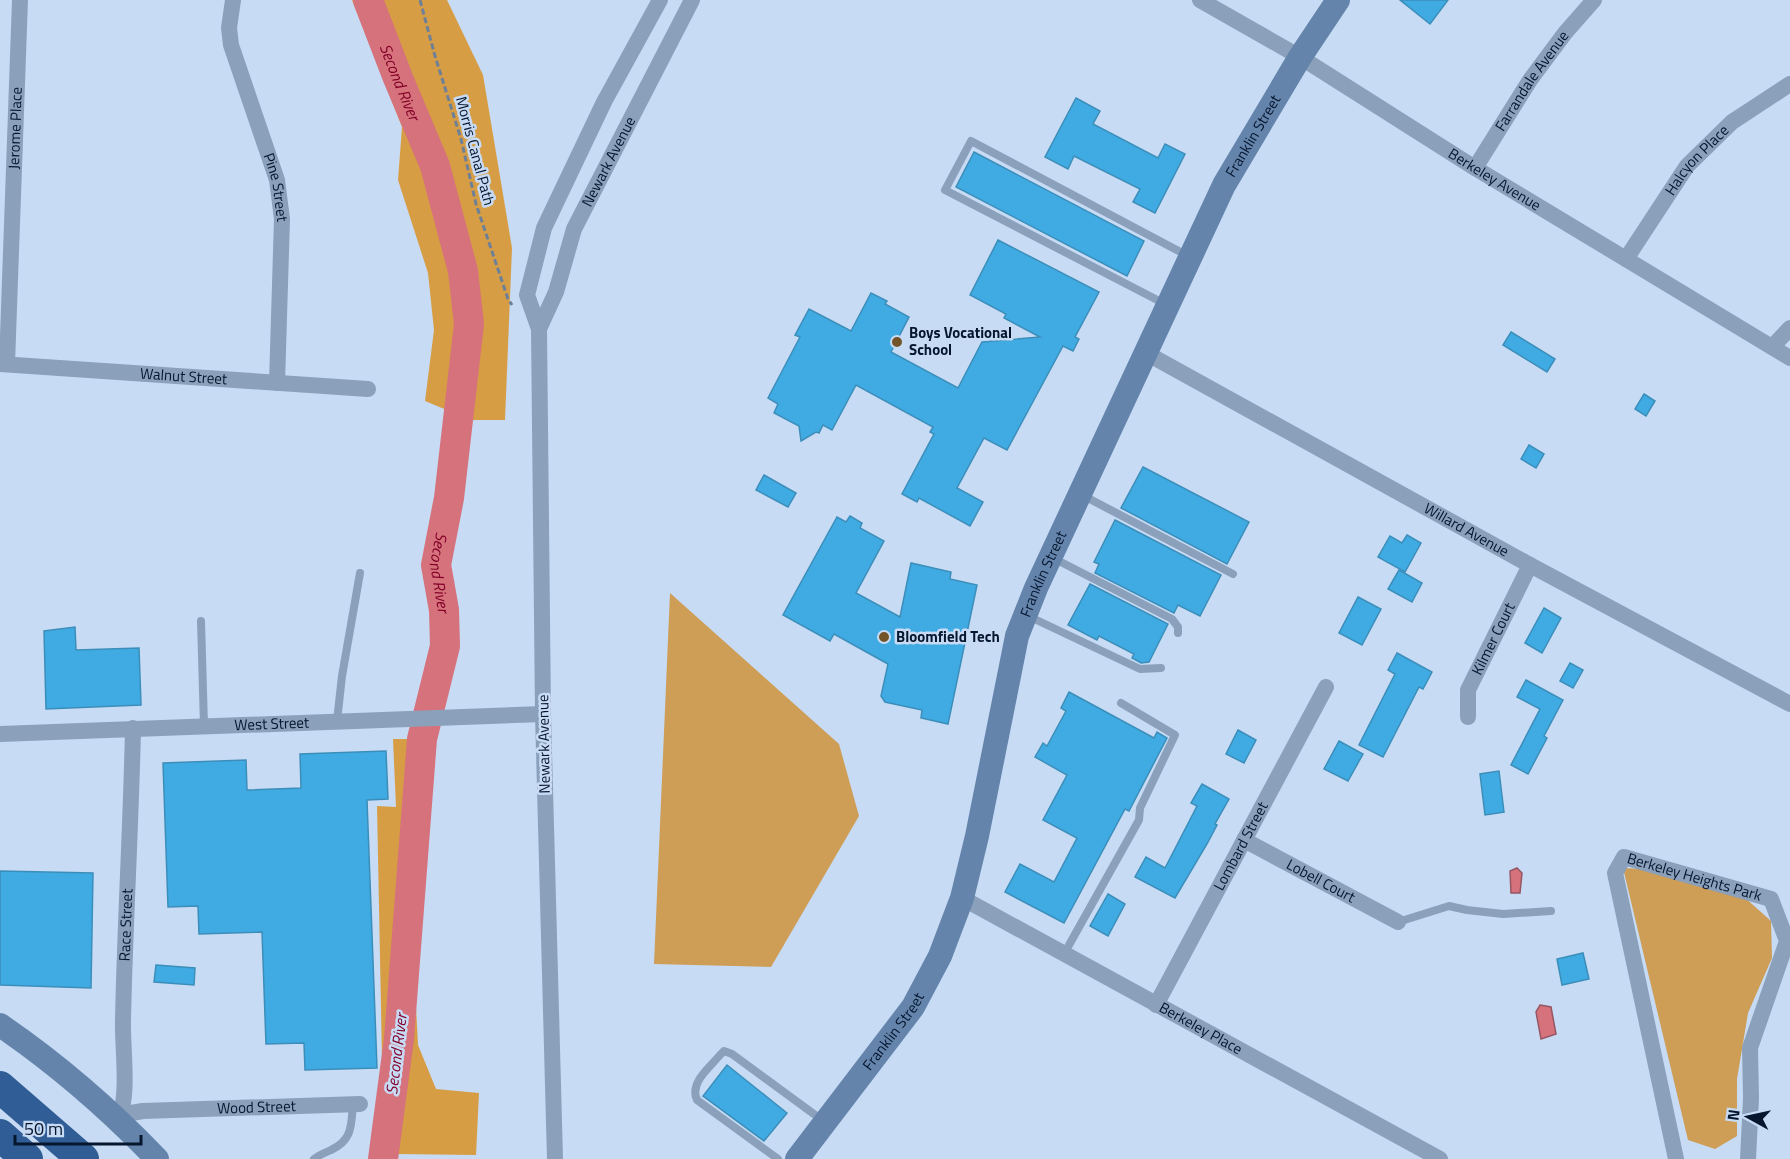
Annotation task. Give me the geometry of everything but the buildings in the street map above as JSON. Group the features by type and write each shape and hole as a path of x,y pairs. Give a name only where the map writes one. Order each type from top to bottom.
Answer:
{"highway":[{"path":"0,1087 49,1127 83,1159"},
{"path":"0,1135 27,1159"}],"main road":[{"name":"Franklin Street","path":"794,1159 913,1007 940,956 962,898 977,836 1017,636 1025,615 1050,556 1224,185 1300,57 1338,0"},
{"path":"0,1025 54,1064 118,1119 157,1159"}],"street":[{"name":"Jerome Place","path":"4,364 20,0"},
{"name":"Pine Street","path":"233,0 229,28 231,45 280,192 282,219 277,382"},
{"name":"Newark Avenue","path":"555,1159 543,714 539,329 527,295 544,228 604,102 660,0"},
{"name":"Newark Avenue","path":"539,329 556,292 574,229 692,0"},
{"name":"Berkeley Avenue","path":"1200,0 1300,57 1475,168 1790,358"},
{"name":"Farrandale Avenue","path":"1475,168 1530,80 1564,33 1594,0"},
{"name":"Halcyon Place","path":"1626,259 1687,166 1732,122 1790,84"},
{"path":"1772,347 1790,328"},
{"name":"Willard Avenue","path":"1146,352 1530,565 1790,704"},
{"name":"Walnut Street","path":"4,364 368,389"},
{"name":"Kilmer Court","path":"1468,717 1468,690 1530,565"},
{"name":"Lombard Street","path":"1156,1005 1326,687"},
{"name":"West Street","path":"0,734 543,714"},
{"name":"Race Street","path":"118,1119 122,1112 124,1099 123,1021 133,728"},
{"name":"Lobell Court","path":"1244,840 1398,922"},
{"name":"Berkeley Heights Park","path":"1676,1159 1615,873 1624,857 1771,899 1787,941 1750,1048 1751,1098 1748,1159"},
{"name":"Berkeley Place","path":"962,898 1440,1159"},
{"name":"Wood Street","path":"118,1119 143,1111 357,1104"}],"lane":[{"path":"1168,305 945,190 971,141 1191,257"},
{"path":"1079,494 1233,574"},
{"path":"1050,556 1172,619 1178,627 1178,633"},
{"path":"337,721 342,676 360,573"},
{"path":"1025,615 1140,669 1161,668"},
{"path":"201,621 204,726"},
{"path":"1064,954 1139,820 1140,808 1175,735 1121,703"},
{"path":"1398,922 1449,906 1503,914 1551,911"},
{"path":"794,1159 698,1100 694,1094 695,1086 720,1054 724,1051 732,1054 825,1122"},
{"path":"314,1159 346,1141 357,1104"},
{"path":"324,1159 331,1150"}],"path":[{"name":"Morris Canal Path","path":"420,0 461,139 477,204 508,299 513,306"}],"shaded area":[{"path":"352,0 447,0 483,75 512,248 505,420 471,420 425,401 434,330 428,273 398,180 402,127"},
{"path":"670,593 839,744 859,816 771,967 654,964"},
{"path":"393,739 422,739 410,892 418,1045 436,1089 479,1093 476,1155 396,1154 382,1059 377,806 396,807"},
{"path":"1517,868 1522,873 1520,893 1511,893 1510,871"},
{"path":"1623,868 1642,869 1743,896 1771,921 1772,958 1748,1013 1737,1079 1737,1136 1715,1149 1688,1140"},
{"path":"1540,1005 1551,1007 1556,1034 1541,1039 1536,1012"}],"waterway":[{"name":"Second River","path":"368,0 435,166 463,271 469,324 449,498 436,565 444,610 445,646 422,739 399,1039 383,1159"}],"place":[{"name":"Boys Vocational School","path":"897,342"},
{"name":"Bloomfield Tech","path":"884,637"}]}
